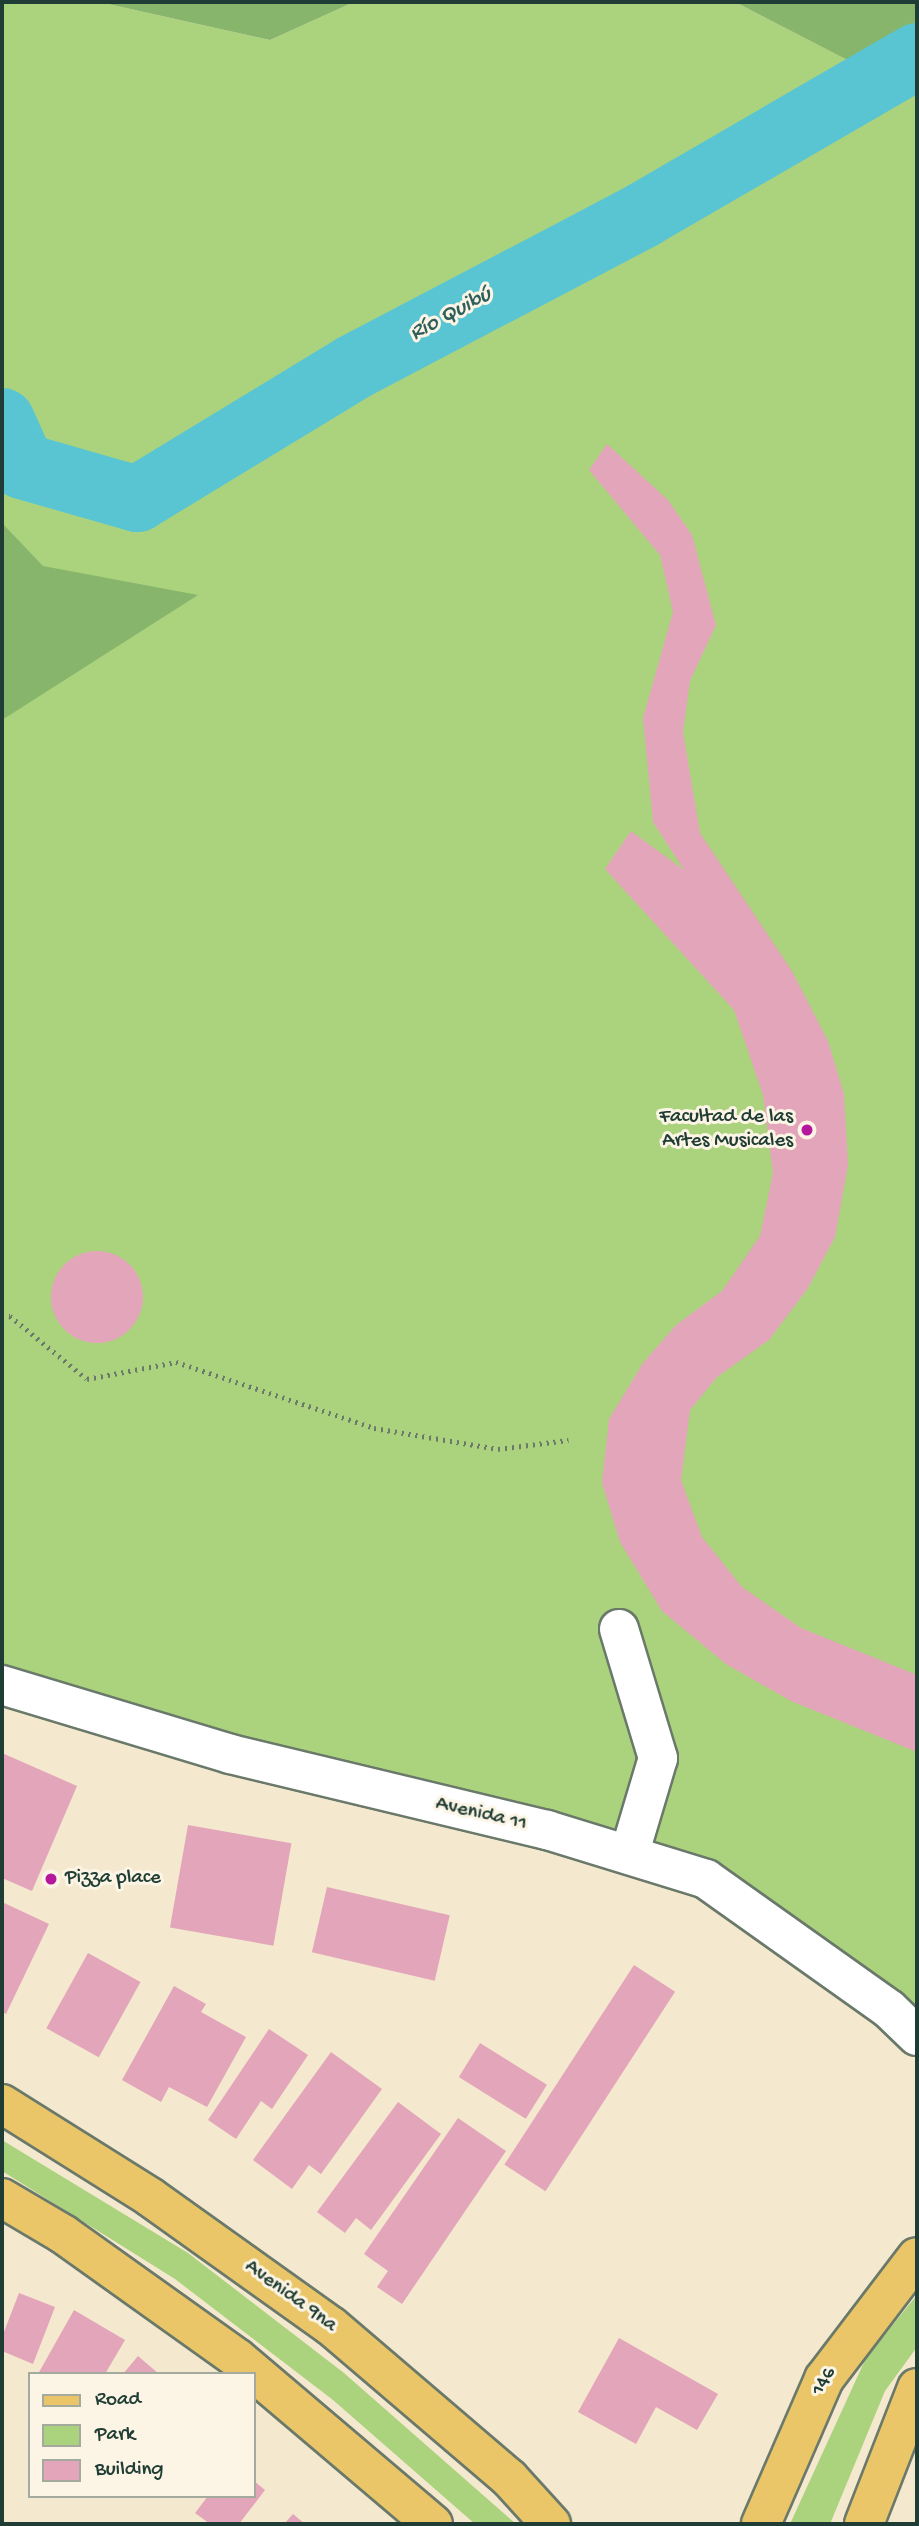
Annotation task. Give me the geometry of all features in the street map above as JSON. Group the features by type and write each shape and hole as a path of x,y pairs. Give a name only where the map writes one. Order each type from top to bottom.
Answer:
{"main road":[{"name":"Avenida 9na","path":"2,2104 150,2197 331,2326 510,2479 551,2524"},
{"path":"2,2197 63,2234 254,2372"},
{"name":"146","path":"761,2524 824,2379 917,2257"},
{"path":"256,2374 433,2524"},
{"path":"863,2524 917,2388"}],"street":[{"path":"619,1629 658,1758 629,1855"},
{"name":"Avenida 11","path":"2,1685 230,1754 547,1830 706,1879 889,2009 917,2036"}],"path":[{"path":"2,1316 10,1316 87,1379 176,1363 374,1428 498,1448 568,1440"}],"green space":[{"path":"2,2 99,2 270,40 354,2 735,2 917,96 917,2033 706,1879 2,1685"},
{"path":"99,2 354,2 270,40"},
{"path":"735,2 917,2 917,96"},
{"path":"2,523 43,566 198,595 2,720"},
{"path":"2,2140 188,2253 344,2373 516,2524 475,2524 333,2400 175,2279 2,2171"},
{"path":"917,2295 917,2347 885,2391 830,2524 790,2524 866,2358"}],"building":[{"name":"Facultad de las Artes Musicales","path":"607,444 668,500 692,535 716,625 690,681 683,732 700,833 792,971 828,1041 844,1094 848,1165 835,1237 808,1288 769,1340 717,1377 690,1410 681,1480 702,1537 742,1587 801,1628 917,1675 917,1752 791,1701 726,1664 662,1611 620,1542 602,1483 609,1419 643,1363 676,1325 722,1291 760,1236 773,1173 763,1095 734,1010 605,869 631,831 684,870 653,822 643,718 673,612 660,555 589,470"},
{"path":"97,1251 114,1255 129,1265 139,1280 143,1297 139,1314 129,1329 114,1339 97,1343 80,1339 65,1329 55,1314 51,1297 55,1280 65,1265 80,1255"},
{"path":"2,1753 77,1786 32,1891 2,1878"},
{"path":"188,1825 291,1843 273,1946 170,1927"},
{"path":"327,1887 450,1915 435,1981 312,1952"},
{"path":"2,1902 49,1924 6,2014 2,2012"},
{"path":"88,1953 140,1982 99,2057 46,2028"},
{"path":"634,1965 675,1992 545,2191 504,2165"},
{"path":"174,1986 206,2004 201,2012 246,2037 207,2107 169,2087 161,2102 122,2080"},
{"path":"269,2029 308,2055 272,2109 261,2101 236,2139 208,2120"},
{"path":"480,2043 547,2085 526,2119 459,2077"},
{"path":"331,2052 382,2089 321,2174 309,2165 292,2189 253,2160"},
{"path":"398,2102 441,2134 371,2230 356,2218 345,2233 317,2212"},
{"path":"458,2118 506,2151 402,2304 377,2287 388,2271 364,2254"},
{"path":"19,2293 55,2307 33,2364 2,2351 2,2337"},
{"path":"74,2310 125,2340 106,2372 39,2372"},
{"path":"619,2338 718,2394 697,2430 656,2407 636,2444 578,2412"},
{"path":"138,2356 157,2372 125,2372"},
{"path":"256,2483 265,2490 239,2524 210,2524 195,2513 206,2498 256,2498"},
{"path":"293,2514 305,2524 284,2524"}],"waterway":[{"name":"Río Quibú","path":"2,421 22,466 137,499 354,367 643,215 917,56"}],"place":[{"name":"Facultad de las Artes Musicales","path":"807,1130"},
{"name":"Pizza place","path":"51,1879"}]}
